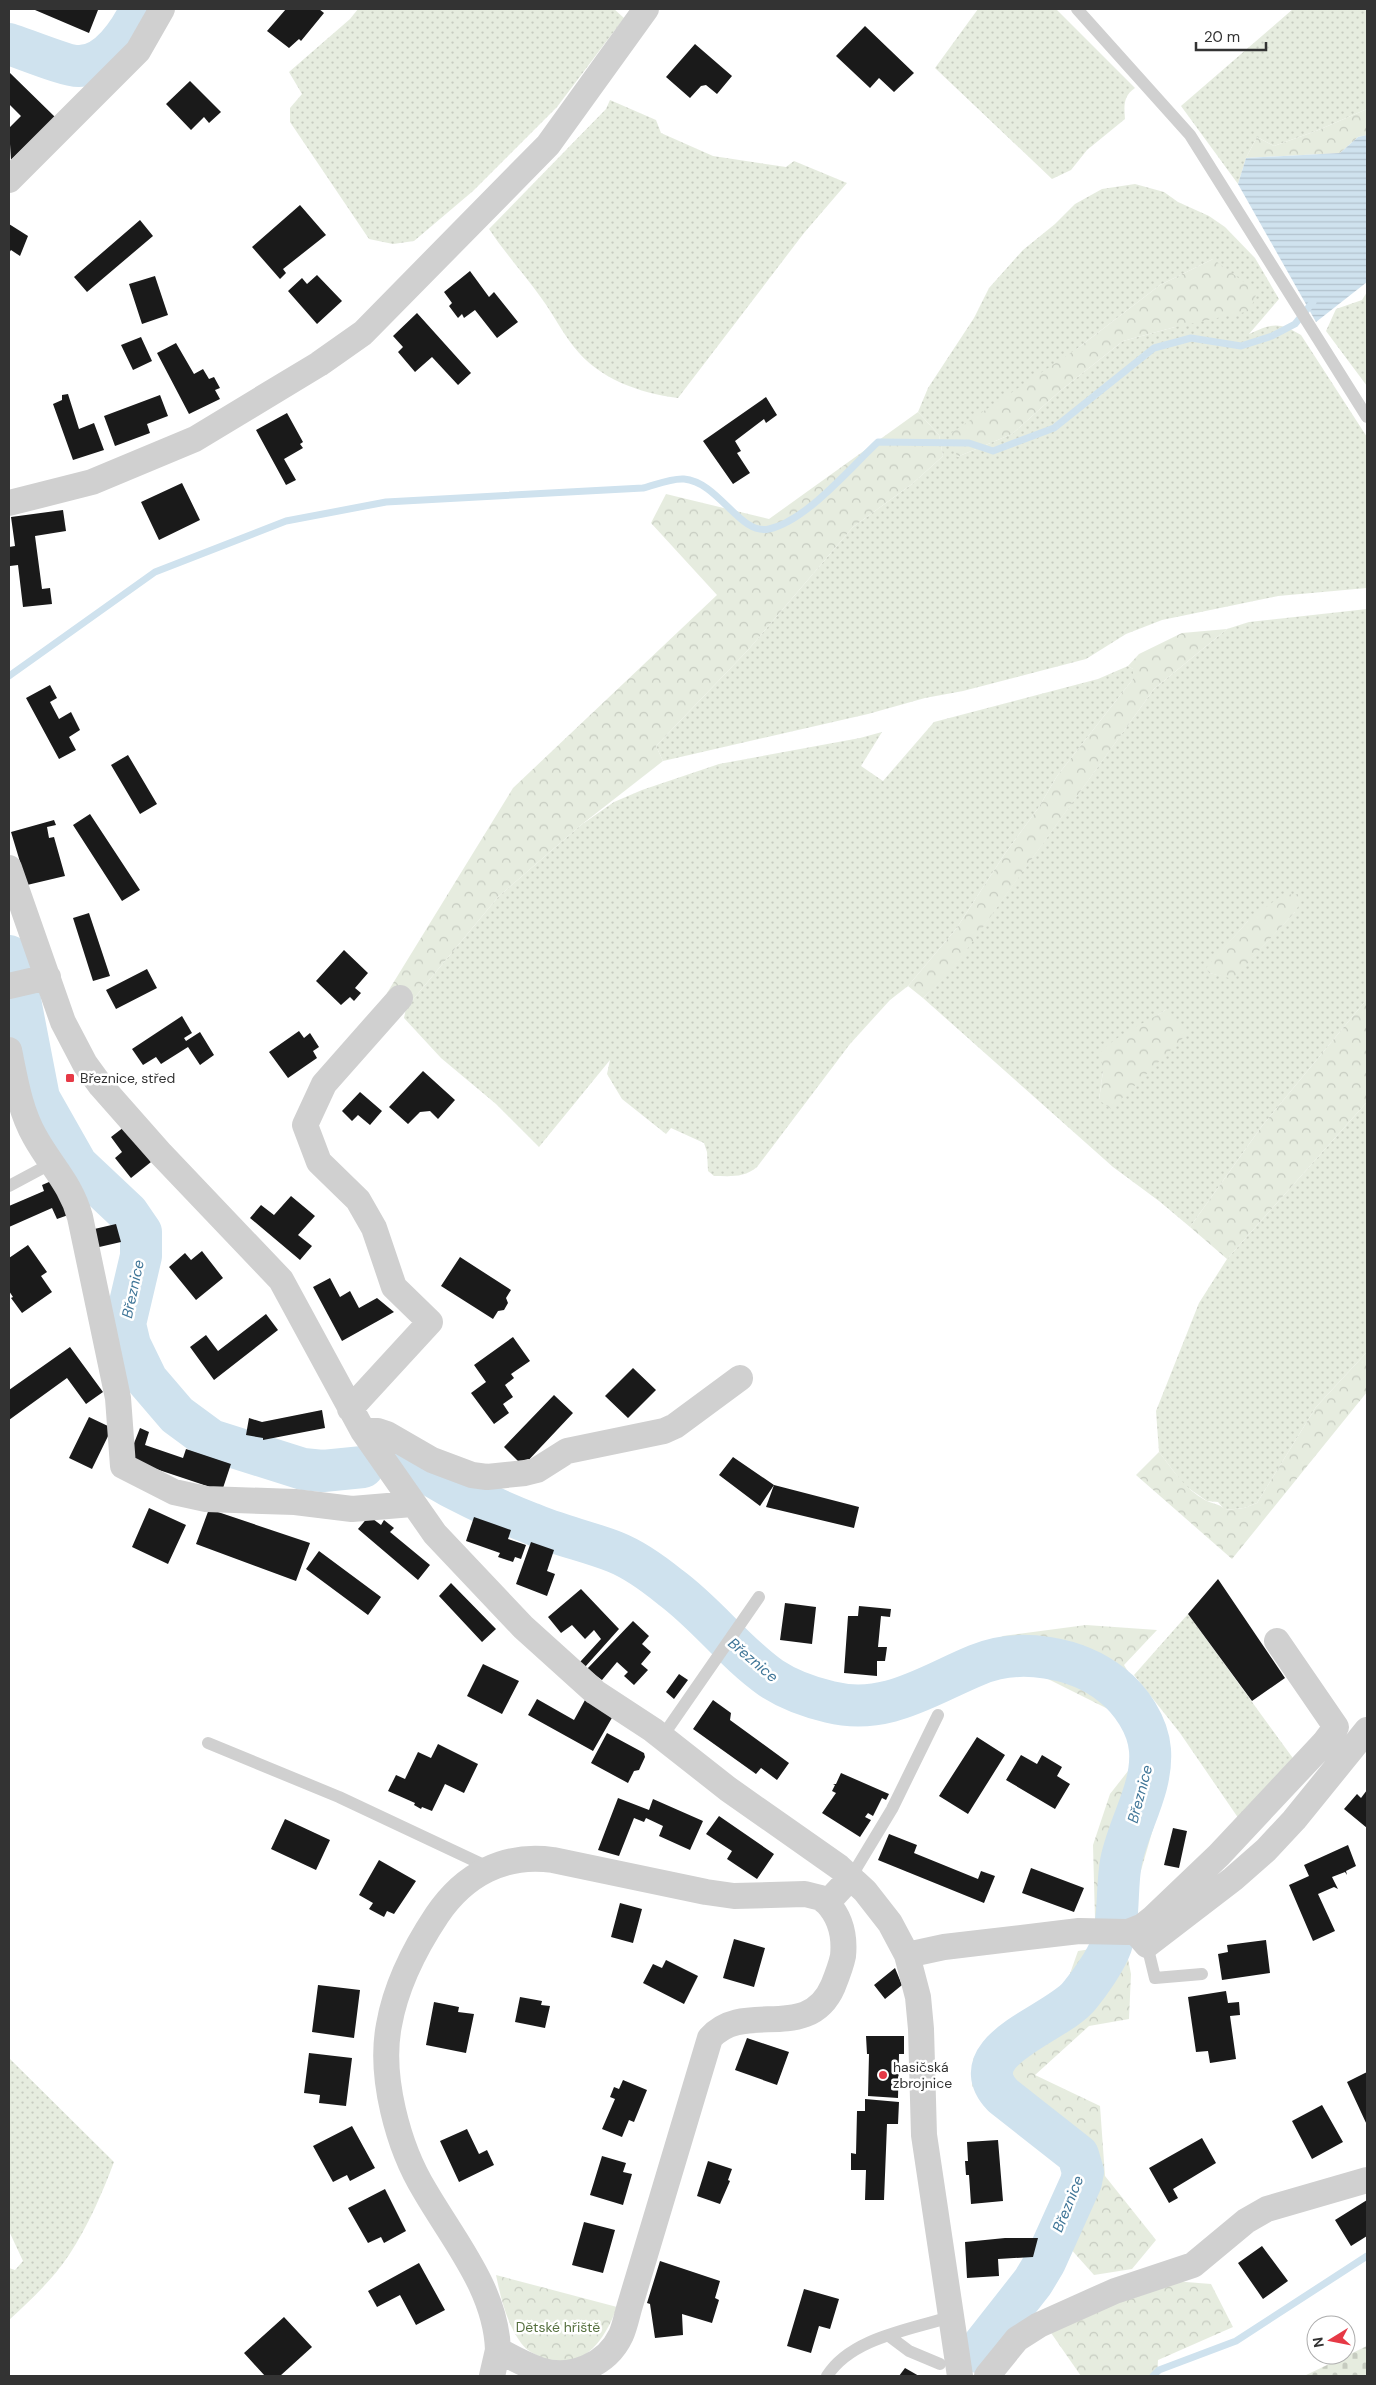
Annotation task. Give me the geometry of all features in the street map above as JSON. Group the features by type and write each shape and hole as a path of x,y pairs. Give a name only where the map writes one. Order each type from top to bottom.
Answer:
{"street":[{"path":"9,180 138,51 162,9"},
{"path":"9,503 92,482 195,439 319,364 363,333 548,145 646,9"},
{"path":"9,868 29,981 55,1001 73,1044 101,1086 161,1154 281,1280 363,1431 412,1504 435,1534 523,1627 594,1692 662,1737 728,1789 851,1877 877,1905 907,1955 914,1976 920,2013 924,2135 950,2317 950,2370"},
{"path":"350,1409 430,1322 394,1287 374,1228 358,1200 320,1162 305,1125 324,1084 400,998"},
{"path":"9,1050 26,1116 35,1137 70,1189 80,1217 118,1398 123,1466 174,1492 206,1499 295,1502 352,1509 412,1504"},
{"path":"363,1431 378,1431 387,1434 432,1460 472,1475 507,1476 537,1470 567,1451 664,1431 675,1426 740,1378"},
{"path":"1136,1936 1220,1855 1324,1743 1336,1727 1277,1641"},
{"path":"907,1955 944,1947 1093,1930 1136,1936 1226,1885 1266,1850 1294,1820 1367,1730"},
{"path":"492,2376 498,2350 495,2324 484,2293 463,2251 425,2192 405,2154 394,2115 386,2042 391,2012 414,1953 426,1932 451,1898 475,1877 490,1868 514,1859 537,1858 734,1896 805,1894 821,1898 838,1918 842,1930 843,1944 838,1974 822,2004 812,2012 788,2019 733,2022 722,2027 710,2038 630,2305 617,2342 597,2363 574,2372 561,2374 538,2370 498,2350"},
{"path":"827,1903 851,1877"},
{"path":"987,2376 1017,2339 1039,2325 1115,2291 1193,2265 1246,2221 1267,2209 1367,2180"}],"lane":[{"path":"1077,9 1190,135 1367,417"},
{"path":"9,1186 52,1163"},
{"path":"662,1737 759,1597"},
{"path":"851,1877 892,1809 938,1715"},
{"path":"208,1743 339,1797 490,1868"},
{"path":"1136,1936 1155,1978 1202,1974"},
{"path":"827,2376 848,2353 864,2344 950,2317"},
{"path":"889,2336 909,2351 950,2370"}],"green space":[{"path":"358,9 614,9 624,18 557,107 473,191 414,241 393,244 369,239 290,122 290,108 302,94 289,72 350,19"},
{"path":"978,9 1056,9 1135,88 1126,98 1125,119 1087,150 1071,170 1052,179 935,68"},
{"path":"1293,9 1367,9 1367,109 1316,131 1274,146 1257,137 1246,158 1238,184 1181,106"},
{"path":"610,100 656,120 661,133 713,156 786,167 794,161 847,183 804,233 678,398 663,396 621,383 595,368 574,347 542,299 489,229 606,109"},
{"path":"1367,109 1367,135 1358,137 1340,153 1246,158 1257,137 1274,146 1316,131"},
{"path":"1135,184 1164,192 1178,202 1209,216 1225,227 1255,258 1279,299 1249,334 1269,326 1281,326 1301,335 1367,437 1367,588 1278,596 1162,620 1126,634 1086,659 963,691 925,698 868,714 663,761 656,746 748,650 853,527 912,484 943,456 939,435 918,412 928,388 974,318 989,288 1023,250 1055,224 1075,204 1102,189","holes":["1213,259 1175,327 1123,341 1060,391 1012,434 957,457 1078,348 1160,285"]},
{"path":"1213,259 1257,292 1250,311 1175,327 1123,341 1060,391 1012,434 957,457 951,433 1078,348 1160,285"},
{"path":"1367,292 1367,386 1326,331 1336,309 1362,300"},
{"path":"918,412 939,435 943,456 912,484 853,527 748,650 656,746 663,761 581,825 498,897 406,1008 387,993 513,788 717,595 651,523 666,494 769,519"},
{"path":"1367,609 1367,999 1262,1126 1190,1227 1113,1167 923,998 950,972 1154,689 1227,629 1249,622","holes":["1295,912 1233,978 1209,973 1207,968 1248,921","1167,1009 1099,1100 1103,1071 1150,1020"]},
{"path":"1227,629 1154,689 950,973 923,998 908,986 956,929 1004,855 1039,807 1057,776 1133,679 1133,669 1128,666 1139,654 1182,633"},
{"path":"1128,666 1133,669 1133,679 1057,776 1039,807 1004,855 956,929 908,986 890,1000 850,1044 757,1167 752,1171 737,1176 714,1176 708,1171 707,1152 704,1143 671,1128 666,1134 622,1099 607,1074 610,1060 539,1147 496,1104 441,1058 404,1018 406,1008 498,897 581,825 614,802 642,790 719,764 860,738 882,732 861,766 883,781 934,722 1098,679"},
{"path":"1298,894 1302,900 1295,912 1233,979 1209,973 1206,968 1248,921 1282,895"},
{"path":"1367,999 1367,1102 1227,1259 1190,1227 1262,1126"},
{"path":"1167,1009 1188,1033 1111,1109 1099,1100 1103,1071 1100,1053 1123,1034"},
{"path":"1367,1102 1367,1352 1316,1407 1257,1503 1244,1508 1225,1510 1218,1502 1207,1501 1184,1485 1159,1452 1156,1411 1199,1303 1227,1259"},
{"path":"1367,1352 1367,1392 1232,1559 1136,1475 1159,1452 1185,1485 1205,1500 1226,1510 1244,1508 1257,1503 1316,1407"},
{"path":"1188,1614 1295,1761 1241,1822 1180,1733 1134,1675"},
{"path":"1086,1625 1157,1630 1124,1665 1151,1709 1163,1749 1155,1822 1127,1919 1095,1919 1093,1845 1110,1794 1139,1757 1114,1712 1040,1675 990,1676 983,1648 1003,1636"},
{"path":"1117,1945 1126,1949 1131,1974 1129,2019 1089,2026 1035,2075 1100,2106 1105,2176 1156,2240 1132,2269 1094,2275 1069,2247 1038,2308 1008,2304 1043,2251 1049,2213 1066,2167 972,2086 973,2059 986,2041 1060,2002 1078,1951"},
{"path":"9,2058 114,2162 94,2210 69,2255 49,2281 9,2320 9,2268 15,2270 23,2261 9,2231"},
{"name":"Dětské hřiště","path":"496,2275 617,2307 599,2342 581,2357 570,2361 543,2358 526,2348 516,2336 505,2311"},
{"path":"1161,2280 1211,2284 1233,2327 1158,2360 1157,2376 1081,2376 1049,2330"},
{"path":"1367,2346 1367,2376 1304,2376 1327,2365 1356,2365 1356,2351"}],"water":[{"path":"1367,135 1367,282 1316,322 1238,184 1246,158 1340,153 1358,137"}],"building":[{"path":"36,9 95,9 98,10 89,33"},
{"path":"286,9 319,9 324,13 301,41 299,39 289,48 267,31"},
{"path":"865,26 914,73 894,92 879,78 870,88 836,56"},
{"path":"695,44 732,76 717,94 706,85 701,86 690,98 666,77"},
{"path":"9,72 55,117 11,160 9,128 21,116 9,104"},
{"path":"190,81 221,112 209,123 204,117 191,130 166,104"},
{"path":"300,205 326,235 283,269 286,273 280,279 252,247"},
{"path":"140,220 153,236 87,292 74,277"},
{"path":"9,224 28,236 20,256 11,250 9,253"},
{"path":"470,271 489,297 494,292 518,322 497,338 475,310 464,318 462,314 458,318 449,306 452,303 444,292"},
{"path":"317,275 342,301 317,324 288,291 302,278 307,284"},
{"path":"155,276 168,315 142,324 129,284"},
{"path":"417,313 471,373 458,385 432,357 415,372 398,352 403,347 393,336"},
{"path":"141,337 152,361 133,370 121,345"},
{"path":"176,343 194,374 203,369 209,379 214,377 220,388 215,390 220,399 189,414 157,353"},
{"path":"68,394 79,429 94,423 104,450 73,460 53,404 62,400 62,395"},
{"path":"160,395 168,416 147,424 150,433 115,446 104,416"},
{"path":"766,397 777,415 766,423 764,419 735,441 741,451 737,453 750,473 733,484 703,441"},
{"path":"287,413 303,442 300,444 303,448 284,459 296,480 286,485 256,430"},
{"path":"182,483 200,520 159,540 141,502"},
{"path":"63,510 66,531 35,536 42,589 50,588 52,604 23,607 18,565 10,566 9,547 15,546 11,517"},
{"path":"50,685 57,698 50,702 59,719 71,712 80,730 69,737 76,750 59,759 26,698"},
{"path":"128,755 157,804 140,814 111,765"},
{"path":"90,814 140,890 122,901 73,825"},
{"path":"54,820 56,825 47,827 49,838 54,837 65,876 27,885 11,832"},
{"path":"89,913 110,976 93,981 73,918"},
{"path":"344,950 368,973 355,988 361,993 354,1001 350,997 341,1005 316,981"},
{"path":"147,969 157,988 116,1009 106,990"},
{"path":"182,1016 192,1033 184,1038 186,1041 200,1032 214,1055 200,1065 188,1047 161,1064 156,1057 143,1065 132,1049"},
{"path":"299,1031 304,1038 310,1033 319,1047 313,1051 317,1058 288,1078 269,1052"},
{"path":"423,1071 455,1100 438,1119 430,1111 420,1112 408,1124 389,1107"},
{"path":"360,1092 382,1111 370,1125 358,1115 352,1121 342,1111"},
{"path":"124,1127 151,1162 131,1178 115,1158 122,1152 111,1137"},
{"path":"56,1179 71,1214 57,1219 52,1208 9,1227 9,1206 44,1191 42,1185"},
{"path":"291,1196 315,1216 298,1235 312,1246 300,1260 250,1218 261,1205 274,1215"},
{"path":"116,1224 121,1242 95,1248 90,1230"},
{"path":"28,1245 47,1272 41,1276 52,1292 22,1313 11,1298 13,1297 9,1291 9,1258"},
{"path":"202,1251 223,1278 196,1300 169,1267 185,1253 191,1260"},
{"path":"460,1257 511,1290 506,1298 508,1303 504,1310 498,1311 493,1319 441,1286"},
{"path":"330,1278 340,1297 350,1291 359,1308 377,1298 394,1312 342,1341 313,1287"},
{"path":"266,1314 278,1330 214,1380 190,1347 206,1335 218,1351"},
{"path":"513,1337 530,1361 511,1374 514,1378 505,1385 513,1397 503,1404 509,1413 494,1424 471,1393 486,1382 474,1365"},
{"path":"70,1347 103,1392 86,1404 67,1378 9,1420 9,1390"},
{"path":"633,1368 656,1390 628,1418 605,1396"},
{"path":"554,1395 573,1413 523,1466 504,1447"},
{"path":"322,1410 325,1428 263,1440 263,1438 246,1435 249,1418 262,1422"},
{"path":"89,1417 110,1427 111,1430 92,1469 69,1458"},
{"path":"140,1428 149,1432 145,1445 183,1458 186,1449 231,1464 222,1491 132,1461 129,1456"},
{"path":"733,1457 774,1485 760,1506 719,1475"},
{"path":"774,1485 859,1507 854,1528 766,1507"},
{"path":"149,1508 186,1525 168,1564 132,1547"},
{"path":"209,1509 310,1543 296,1581 196,1544"},
{"path":"369,1516 381,1525 384,1520 394,1528 390,1532 430,1565 418,1580 358,1529"},
{"path":"474,1517 511,1530 508,1539 526,1545 521,1559 515,1557 513,1562 498,1557 500,1553 466,1541"},
{"path":"531,1542 554,1550 547,1571 555,1574 547,1596 516,1584"},
{"path":"319,1551 381,1597 368,1615 306,1569"},
{"path":"1218,1579 1285,1678 1252,1701 1188,1614"},
{"path":"451,1583 496,1629 482,1642 439,1596"},
{"path":"581,1589 619,1629 585,1667 580,1662 601,1639 594,1630 585,1639 572,1625 561,1633 548,1617"},
{"path":"785,1603 816,1607 812,1644 780,1640"},
{"path":"859,1606 891,1609 890,1617 881,1616 878,1647 887,1647 885,1661 877,1661 877,1676 844,1673 848,1616 858,1616"},
{"path":"633,1621 649,1636 642,1644 651,1652 641,1664 648,1670 634,1685 624,1676 628,1672 617,1662 602,1680 587,1669"},
{"path":"483,1664 519,1681 502,1714 467,1696"},
{"path":"679,1674 688,1680 674,1699 666,1692"},
{"path":"537,1699 574,1720 585,1700 613,1716 593,1751 528,1715"},
{"path":"713,1700 731,1713 730,1720 789,1763 777,1780 761,1768 756,1774 693,1729"},
{"path":"607,1733 644,1753 645,1757 639,1770 634,1771 628,1783 591,1763"},
{"path":"977,1737 1005,1755 968,1814 939,1796"},
{"path":"438,1744 478,1764 464,1793 445,1784 432,1811 422,1807 421,1809 414,1805 415,1803 388,1791 396,1775 405,1779 418,1752 431,1758"},
{"path":"1021,1755 1037,1764 1042,1755 1062,1767 1057,1776 1070,1784 1055,1809 1006,1780"},
{"path":"841,1773 889,1794 886,1800 882,1798 873,1816 868,1813 865,1817 871,1820 860,1837 822,1813 836,1793 832,1791 835,1785 833,1784 836,1784"},
{"path":"1367,1790 1367,1828 1344,1809 1357,1794 1361,1798"},
{"path":"618,1798 649,1810 653,1799 703,1821 690,1850 659,1836 663,1826 646,1818 644,1822 634,1818 619,1856 598,1850"},
{"path":"719,1816 774,1854 757,1879 727,1859 732,1851 706,1834"},
{"path":"285,1819 330,1840 316,1870 271,1849"},
{"path":"1173,1828 1187,1831 1179,1868 1164,1865"},
{"path":"889,1834 917,1845 914,1853 978,1879 981,1871 995,1876 984,1903 878,1860"},
{"path":"1348,1845 1356,1866 1346,1871 1347,1875 1345,1872 1332,1877 1338,1889 1334,1887 1318,1894 1335,1931 1313,1941 1289,1885 1309,1876 1304,1865"},
{"path":"379,1860 416,1881 394,1914 387,1911 384,1917 369,1909 373,1903 359,1895"},
{"path":"1031,1868 1084,1888 1074,1912 1022,1893"},
{"path":"620,1903 642,1909 633,1943 611,1937"},
{"path":"734,1939 765,1948 754,1987 723,1978"},
{"path":"1266,1940 1270,1973 1222,1980 1218,1954 1228,1952 1227,1945"},
{"path":"666,1960 698,1976 684,2004 643,1983 653,1964 662,1968"},
{"path":"895,1968 902,1985 885,1999 874,1985"},
{"path":"318,1985 360,1990 354,2038 312,2032"},
{"path":"1226,1991 1228,2003 1239,2002 1240,2015 1230,2016 1236,2059 1210,2063 1208,2051 1196,2052 1188,1997"},
{"path":"520,1997 542,2001 541,2005 550,2006 545,2028 515,2022"},
{"path":"434,2002 459,2007 458,2012 474,2014 466,2053 426,2045"},
{"name":"hasičská zbrojnice","path":"866,2036 904,2036 904,2054 899,2054 898,2098 868,2096 869,2054 867,2054"},
{"path":"747,2038 789,2052 777,2085 735,2070"},
{"path":"309,2053 352,2058 346,2106 319,2103 320,2095 304,2093"},
{"path":"1367,2072 1367,2125 1347,2082"},
{"path":"623,2080 647,2090 634,2122 629,2120 622,2137 602,2129 615,2099 610,2097 614,2087 619,2089"},
{"path":"865,2099 899,2102 898,2124 887,2124 884,2200 865,2200 866,2170 851,2170 851,2153 856,2154 857,2111 865,2111"},
{"path":"1322,2105 1343,2142 1312,2159 1292,2121"},
{"path":"352,2126 375,2168 350,2181 347,2175 333,2182 313,2146"},
{"path":"467,2129 479,2154 487,2150 494,2165 459,2182 440,2141"},
{"path":"1202,2138 1216,2163 1173,2189 1178,2198 1169,2203 1149,2168"},
{"path":"998,2140 1003,2201 971,2204 969,2175 966,2175 965,2161 968,2161 967,2142"},
{"path":"602,2156 626,2163 623,2172 632,2174 623,2205 590,2195"},
{"path":"708,2161 732,2169 728,2180 730,2181 720,2204 697,2196"},
{"path":"385,2189 406,2231 384,2243 381,2237 368,2243 348,2208"},
{"path":"1367,2200 1367,2236 1351,2246 1335,2220"},
{"path":"584,2222 615,2230 603,2273 572,2265"},
{"path":"1005,2238 1038,2238 1033,2257 998,2259 999,2276 967,2278 965,2242"},
{"path":"1262,2246 1288,2281 1263,2299 1238,2263"},
{"path":"660,2261 720,2281 715,2298 719,2300 712,2323 682,2314 683,2335 655,2338 650,2304 647,2303"},
{"path":"419,2263 445,2310 416,2325 400,2295 377,2307 368,2291"},
{"path":"804,2289 839,2299 830,2329 819,2326 811,2353 787,2346"},
{"path":"284,2317 312,2347 280,2376 265,2376 244,2353"},
{"path":"905,2368 919,2376 899,2376"}],"waterway":[{"name":"Březnice","path":"9,44 73,66 90,64 99,60 117,46 131,28 141,9"},
{"path":"9,676 155,572 286,521 386,502 643,488 684,479 697,482 708,489 748,525 758,529 769,529 798,516 812,505 878,442 969,443 993,451 1054,428 1154,348 1191,338 1241,346 1272,336 1295,324 1313,302"},
{"name":"Březnice","path":"9,956 15,974 39,1098 77,1165 128,1213 141,1232 141,1256 125,1324 130,1345 147,1380 177,1415 211,1440 303,1469 323,1471 363,1467"},
{"name":"Březnice","path":"395,1462 418,1468 491,1507 630,1559 651,1572 683,1598 745,1657 771,1678 792,1690 807,1695 830,1702 850,1705 870,1705 888,1702 924,1689 977,1665 993,1660 1029,1656 1065,1662 1098,1675 1119,1691 1132,1706 1146,1731 1149,1741 1150,1764 1144,1793 1124,1848 1121,1862 1116,1926 1111,1946 1097,1971 1080,1995 1069,2006 1017,2039 1002,2051 993,2065 993,2080 1003,2096 1078,2155 1083,2172 1081,2182 1045,2262 1033,2282 978,2352"},
{"path":"1153,2376 1159,2370 1236,2341 1367,2256"}],"place":[{"name":"Březnice, střed","path":"70,1078"},
{"name":"hasičská zbrojnice","path":"883,2075"}]}
